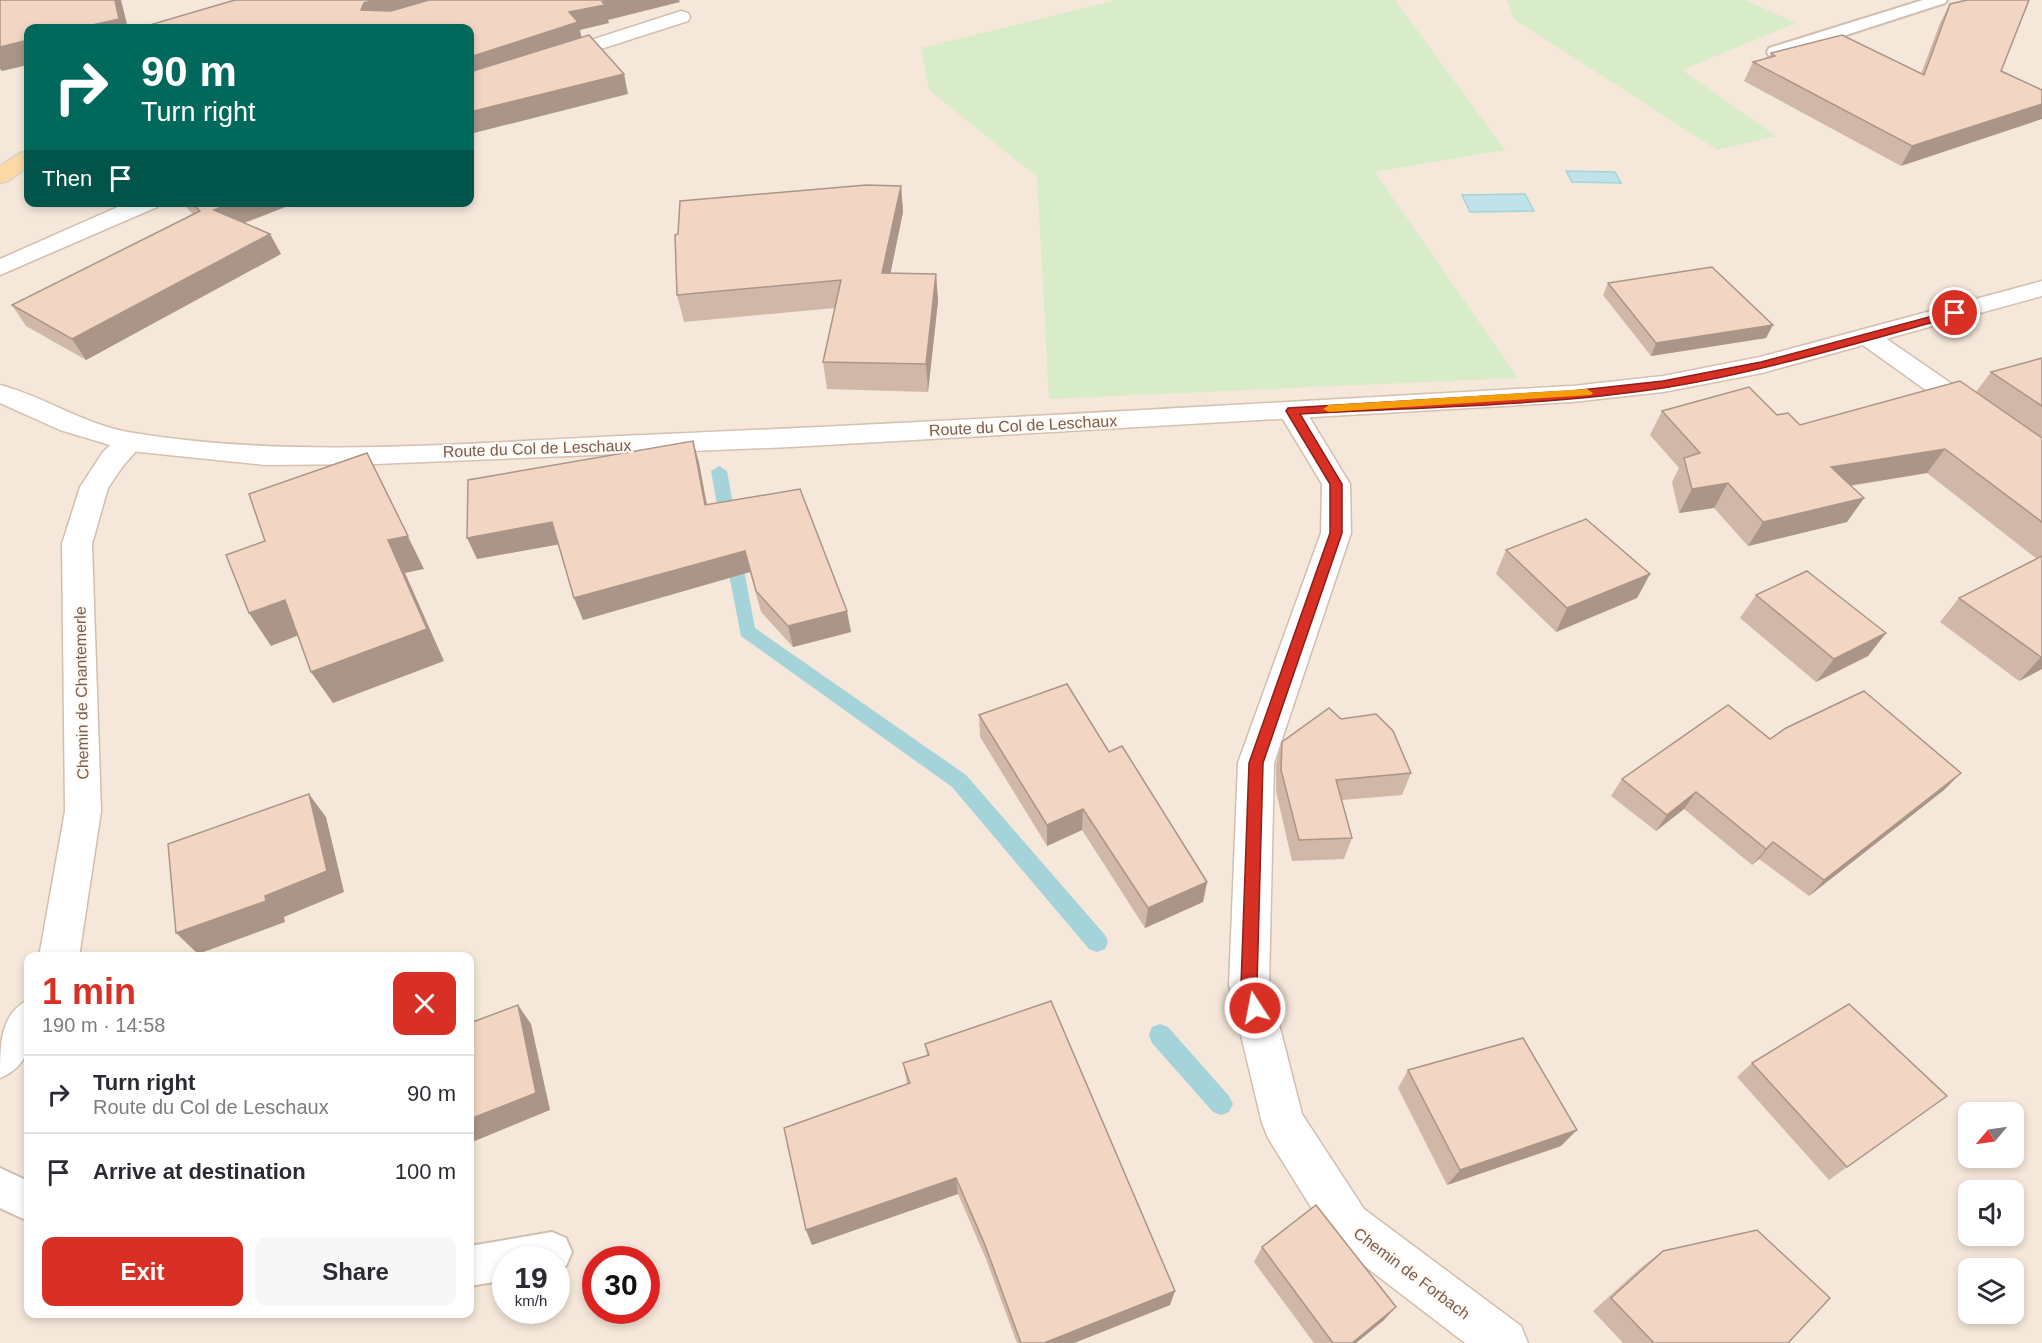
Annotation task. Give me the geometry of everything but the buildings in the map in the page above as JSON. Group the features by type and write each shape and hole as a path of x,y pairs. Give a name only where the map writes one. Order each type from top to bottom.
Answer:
{"main road":[{"path":"0,176 23,147"}],"street":[{"path":"474,84 681,17"},
{"path":"0,267 138,207"},
{"name":"Route du Col de Leschaux","path":"0,393 70,424 130,442 265,456 375,455 790,438 1572,394 1663,384 1762,365 1869,338 2042,288"},
{"path":"1869,338 2042,459"},
{"name":"Chemin de Forbach","path":"1292,411 1336,484 1336,533 1256,763 1249,985 1283,1123 1348,1225 1504,1343"},
{"name":"Chemin de Chantemerle","path":"60,952 83,811 77,544 94,487 113,459 130,442"},
{"path":"0,1058 24,1025"}],"lane":[{"path":"1775,52 1939,0"},
{"path":"0,1187 24,1200"},
{"path":"474,1265 492,1262"}],"shaded area":[{"path":"0,0 2042,0 2042,1343 0,1343"}],"green space":[{"path":"1117,0 1395,0 1505,150 1375,172 1518,378 1049,399 1037,177 929,90 921,48"},
{"path":"1507,0 1745,0 1796,23 1682,70 1776,136 1717,150 1514,19"}],"water":[{"path":"1566,171 1615,172 1621,183 1572,182"},
{"path":"1525,194 1534,211 1470,212 1462,195"}],"waterway":[{"path":"719,471 729,526"},
{"path":"733,554 747,631 959,781 1097,942"},
{"path":"1160,1035 1221,1104"}],"slow traffic":[{"path":"1329,409 1587,393"}],"route":[{"path":"1255,1008 1249,985 1256,763 1336,533 1336,484 1292,411 1572,394 1663,384 1762,365 1955,313"}]}
